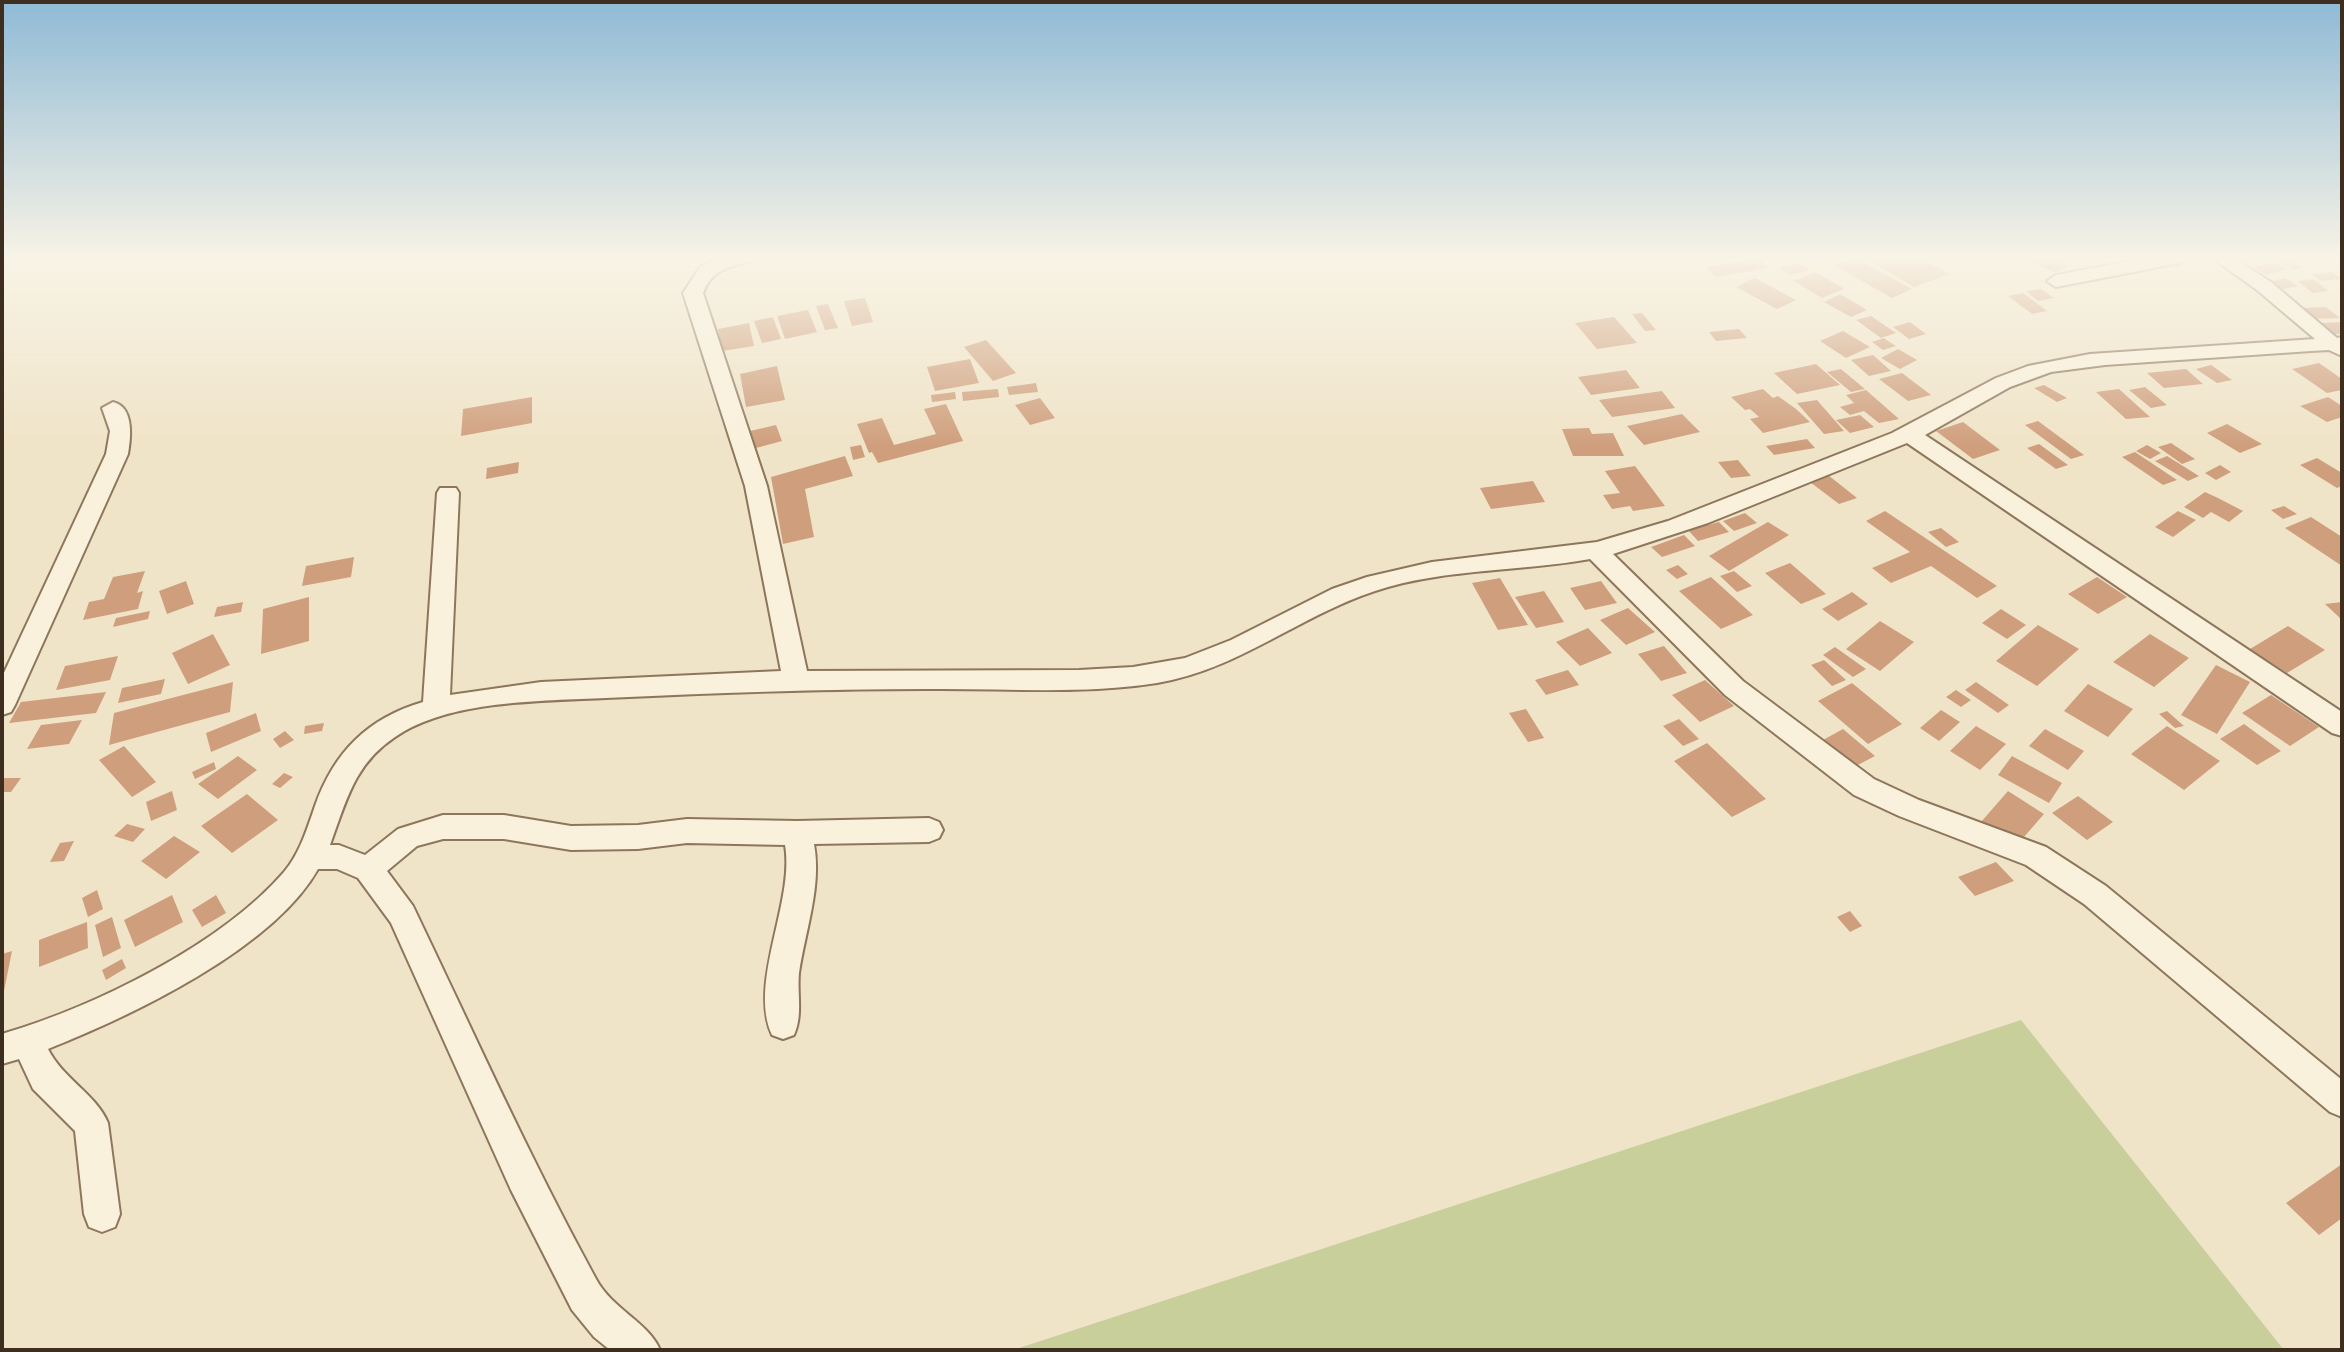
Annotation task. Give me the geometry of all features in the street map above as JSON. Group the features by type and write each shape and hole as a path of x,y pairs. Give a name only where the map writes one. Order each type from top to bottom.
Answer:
{"street":[{"path":"702,320 756,486 796,680"},
{"path":"2307,320 2339,346"},
{"path":"102,1214 91,1123 15,1046 157,982 235,934 276,900 311,857 341,775 360,751 393,724 417,713 558,691 796,680 1112,678 1161,673 1233,651 1331,599 1372,583 1426,570 1596,551 1752,498 1909,434 2034,370 2083,361 2339,346"},
{"path":"2,705 117,454 121,431 113,408"},
{"path":"1909,434 2342,726"},
{"path":"436,709 448,493"},
{"path":"1596,551 1734,688 1864,787 1909,808 2036,856 2083,887 2342,1101"},
{"path":"368,869 408,837 443,827 504,827 571,838 638,837 687,831 797,833 929,830"},
{"path":"783,1024 783,977 803,864 797,833"},
{"path":"311,857 339,857 368,869 402,915 523,1178 585,1297 607,1324 641,1350"}],"green space":[{"path":"2021,1020 2284,1350 1013,1350"}],"building":[{"path":"774,320 781,339 762,343 754,321"},
{"path":"778,320 812,320 817,332 785,339"},
{"path":"821,320 835,320 838,328 825,330"},
{"path":"850,320 873,322 852,326"},
{"path":"1617,320 1637,343 1597,349 1575,323"},
{"path":"1637,320 1648,320 1656,330 1645,331"},
{"path":"1856,320 1877,320 1896,333 1881,338"},
{"path":"1910,322 1926,334 1909,339 1893,327"},
{"path":"2342,322 2342,334 2333,334 2319,323"},
{"path":"749,323 754,346 722,351 718,329"},
{"path":"1739,329 1747,338 1716,341 1709,332"},
{"path":"1843,331 1870,347 1846,358 1820,341"},
{"path":"1884,338 1896,346 1883,350 1872,342"},
{"path":"986,340 1016,373 993,381 964,347"},
{"path":"1898,349 1917,360 1900,369 1881,358"},
{"path":"1873,355 1891,371 1869,376 1851,360"},
{"path":"970,359 979,383 935,391 927,367"},
{"path":"2319,363 2342,379 2342,390 2327,393 2292,369"},
{"path":"1816,364 1840,385 1797,394 1774,373"},
{"path":"2211,365 2232,380 2217,383 2196,369"},
{"path":"777,366 785,400 746,407 740,374"},
{"path":"1841,369 1865,389 1851,392 1827,372"},
{"path":"2186,369 2203,384 2164,388 2147,373"},
{"path":"1626,370 1640,388 1591,395 1578,377"},
{"path":"1902,373 1931,395 1908,401 1879,379"},
{"path":"1036,383 1038,392 1009,395 1007,387"},
{"path":"2044,385 2067,398 2057,402 2034,388"},
{"path":"2145,387 2167,405 2151,408 2129,390"},
{"path":"998,389 999,397 963,401 962,392"},
{"path":"1763,389 1773,398 1778,396 1810,422 1763,433 1750,419 1759,417 1750,409 1745,410 1731,397"},
{"path":"2119,389 2150,417 2126,419 2096,392"},
{"path":"1866,390 1899,419 1879,423 1864,411 1850,415 1840,407 1854,403 1846,395"},
{"path":"1662,391 1675,408 1612,417 1599,400"},
{"path":"955,392 956,399 932,402 931,395"},
{"path":"532,397 532,423 461,436 463,409"},
{"path":"2328,397 2342,406 2342,417 2327,422 2300,406"},
{"path":"1040,398 1055,418 1030,425 1015,405"},
{"path":"1817,400 1844,431 1824,434 1797,403"},
{"path":"946,404 963,441 878,463 872,452 869,453 857,424 882,418 894,445 936,434 924,409"},
{"path":"1682,414 1700,432 1644,445 1627,426"},
{"path":"1860,415 1874,427 1850,433 1836,420"},
{"path":"2038,421 2084,455 2071,459 2025,425"},
{"path":"1963,422 2000,450 1973,459 1936,431"},
{"path":"2227,424 2262,444 2240,453 2207,433"},
{"path":"776,425 782,441 756,448 750,431"},
{"path":"1589,428 1592,434 1613,433 1624,456 1573,456 1562,429"},
{"path":"1807,439 1815,448 1774,455 1766,446"},
{"path":"2171,443 2195,459 2182,464 2158,447"},
{"path":"2039,444 2068,465 2056,469 2027,448"},
{"path":"861,445 865,457 853,460 850,447"},
{"path":"2147,445 2161,453 2150,459 2136,451"},
{"path":"2135,452 2177,480 2163,485 2122,457"},
{"path":"845,456 853,476 805,489 814,537 783,544 771,477"},
{"path":"2167,456 2199,476 2188,481 2155,461"},
{"path":"2317,458 2342,473 2342,486 2337,488 2300,465"},
{"path":"1738,460 1751,476 1731,478 1718,462"},
{"path":"519,462 518,473 486,479 487,468"},
{"path":"2220,465 2231,472 2216,480 2205,473"},
{"path":"1635,466 1665,506 1633,511 1630,506 1612,509 1603,495 1620,493 1605,471"},
{"path":"1828,475 1857,498 1839,504 1810,482"},
{"path":"1533,481 1545,502 1491,509 1480,488"},
{"path":"2205,492 2243,511 2229,522 2211,512 2203,518 2184,507"},
{"path":"2284,506 2297,514 2283,519 2271,510"},
{"path":"1885,511 1997,586 1977,598 1931,566 1891,583 1872,568 1910,552 1866,521"},
{"path":"2178,511 2196,520 2173,537 2155,527"},
{"path":"1745,513 1757,523 1734,531 1723,521"},
{"path":"2311,517 2342,537 2342,566 2285,528"},
{"path":"1719,522 1729,532 1698,541 1688,530"},
{"path":"1768,522 1789,535 1729,571 1709,556"},
{"path":"1941,528 1959,542 1946,547 1928,532"},
{"path":"1684,535 1695,546 1662,557 1651,547"},
{"path":"354,557 351,577 302,586 306,566"},
{"path":"1790,563 1826,594 1801,604 1765,573"},
{"path":"1678,565 1688,574 1677,579 1666,570"},
{"path":"145,571 137,593 143,591 138,609 83,620 89,602 104,599 113,577"},
{"path":"1734,571 1752,586 1737,592 1720,576"},
{"path":"1711,577 1753,615 1721,629 1679,591"},
{"path":"2097,577 2127,597 2098,614 2068,594"},
{"path":"1500,578 1528,625 1498,630 1472,583"},
{"path":"186,581 194,604 167,614 159,591"},
{"path":"1601,581 1617,603 1585,610 1570,588"},
{"path":"1544,591 1564,622 1536,628 1515,597"},
{"path":"1852,592 1868,604 1838,621 1822,609"},
{"path":"309,597 309,641 261,654 263,609"},
{"path":"243,602 241,612 214,617 217,607"},
{"path":"2342,602 2342,620 2325,604"},
{"path":"1628,608 1655,632 1626,645 1600,620"},
{"path":"2001,609 2026,625 2007,639 1982,623"},
{"path":"150,611 148,619 113,627 116,618"},
{"path":"1880,621 1914,642 1880,671 1846,649"},
{"path":"2038,625 2079,649 2037,686 1996,661"},
{"path":"2288,626 2325,650 2287,673 2250,649"},
{"path":"1588,628 1612,653 1580,666 1556,642"},
{"path":"213,634 230,665 188,684 172,653"},
{"path":"2150,634 2189,658 2154,687 2113,662"},
{"path":"1664,646 1687,673 1661,681 1638,654"},
{"path":"1835,647 1866,669 1853,677 1823,655"},
{"path":"118,656 110,680 56,690 65,666"},
{"path":"1824,660 1846,680 1832,686 1811,665"},
{"path":"2216,665 2250,682 2217,734 2181,715"},
{"path":"1568,670 1579,685 1546,695 1535,680"},
{"path":"165,679 161,694 118,703 122,688"},
{"path":"1705,680 1734,706 1700,722 1672,695"},
{"path":"233,682 230,712 109,745 114,713"},
{"path":"1976,682 2009,705 1998,713 1965,690"},
{"path":"1852,683 1902,724 1868,744 1818,701"},
{"path":"2088,684 2133,709 2108,737 2064,711"},
{"path":"1956,690 1971,700 1961,707 1946,697"},
{"path":"106,692 96,713 9,723 21,702"},
{"path":"2271,695 2319,727 2290,746 2242,713"},
{"path":"1526,709 1544,738 1528,742 1509,713"},
{"path":"1941,710 1960,722 1939,741 1920,728"},
{"path":"2167,711 2184,726 2175,728 2159,714"},
{"path":"256,713 261,731 211,752 206,733"},
{"path":"1679,719 1699,739 1683,746 1663,726"},
{"path":"82,720 69,744 27,749 41,725"},
{"path":"324,723 322,731 304,734 305,726"},
{"path":"2244,724 2281,751 2257,765 2220,739"},
{"path":"1976,726 2006,744 1980,770 1950,751"},
{"path":"2167,726 2220,761 2184,790 2131,754"},
{"path":"1843,729 1875,756 1854,767 1823,740"},
{"path":"2045,729 2084,751 2068,770 2029,746"},
{"path":"285,731 294,740 280,748 273,739"},
{"path":"1707,743 1766,799 1732,817 1674,761"},
{"path":"124,746 156,782 132,797 99,760"},
{"path":"238,756 257,770 218,799 198,784"},
{"path":"2012,756 2062,783 2049,803 1998,775"},
{"path":"214,762 216,769 195,779 192,772"},
{"path":"284,773 293,777 280,788 272,784"},
{"path":"2,778 21,778 11,792 2,792"},
{"path":"172,791 177,810 151,821 146,802"},
{"path":"2008,791 2044,814 2017,845 1981,822"},
{"path":"247,794 278,820 232,853 201,826"},
{"path":"2078,796 2113,822 2087,840 2052,813"},
{"path":"127,824 145,829 133,842 114,836"},
{"path":"174,836 200,852 166,879 141,861"},
{"path":"74,841 64,861 50,862 60,843"},
{"path":"1996,862 2014,881 1975,896 1958,877"},
{"path":"97,890 103,909 88,917 82,898"},
{"path":"172,895 183,922 135,947 124,920"},
{"path":"216,895 226,913 202,927 192,910"},
{"path":"1850,911 1862,926 1850,932 1837,917"},
{"path":"112,917 121,948 103,957 95,925"},
{"path":"87,922 88,948 39,967 39,940"},
{"path":"12,951 3,996 2,954"},
{"path":"122,959 126,968 106,980 102,970"},
{"path":"2342,1164 2342,1218 2319,1235 2286,1203"}]}
